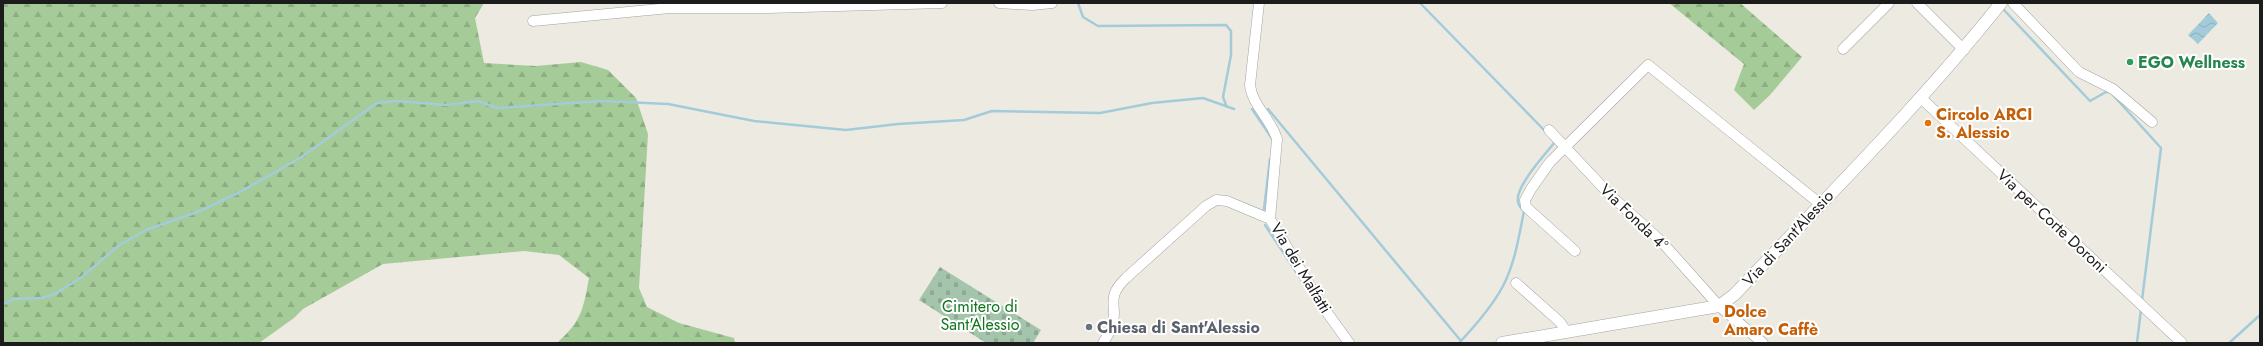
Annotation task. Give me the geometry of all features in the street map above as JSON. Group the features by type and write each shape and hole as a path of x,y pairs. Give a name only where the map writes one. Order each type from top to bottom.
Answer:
{"street":[{"path":"534,21 670,8 768,8 942,3"},
{"path":"999,3 1032,5 1052,3"},
{"name":"Via dei Malfatti","path":"1259,3 1250,85 1251,94 1273,128 1276,139 1270,219 1321,304 1349,343"},
{"path":"1844,49 1888,3"},
{"path":"1917,3 1964,50"},
{"name":"Via di Sant'Alessio","path":"1502,343 1719,306 1734,295 1819,203 1921,98 1964,50 2001,3"},
{"path":"2013,3 2079,72 2113,89 2152,122"},
{"path":"1575,251 1529,209 1525,200 1550,162 1566,148 1648,65 1819,203"},
{"name":"Via per Corte Doroni","path":"1921,98 2182,343"},
{"name":"Via Fonda 4°","path":"1549,130 1610,195 1661,241 1719,306 1762,343"},
{"path":"1103,343 1113,325 1113,298 1117,289 1126,278 1206,206 1216,200 1227,201 1270,219"},
{"path":"1516,283 1560,322 1566,331"}],"green space":[{"path":"3,3 484,3 475,18 484,63 536,66 581,62 608,70 636,98 648,134 639,288 647,307 679,323 734,338 735,343 557,343 577,321 583,307 589,278 559,255 524,251 383,264 303,309 294,318 259,343 3,343"},
{"path":"1669,3 1740,3 1802,57 1770,95 1754,110 1734,90 1744,64"},
{"name":"Cimitero di Sant'Alessio","path":"940,267 1041,330 1033,343 986,343 919,300"}],"water":[{"path":"2209,13 2218,23 2198,44 2188,35"}],"waterway":[{"path":"1078,3 1083,17 1098,26 1226,25 1231,31 1231,55 1223,97 1226,105"},
{"path":"1420,3 1546,132"},
{"path":"2003,9 2090,101 2106,92 2109,92"},
{"path":"2113,95 2161,148 2142,300"},
{"path":"3,304 14,299 41,298 55,294 82,277 118,246 146,230 200,211 240,192 300,158 377,103 397,101 446,105 478,101 497,108 603,101 668,104 754,121 846,130 898,124 964,120 992,111 1100,113 1152,103 1203,98 1234,109"},
{"path":"1252,109 1273,140"},
{"path":"1268,109 1461,341"},
{"path":"1459,343 1488,309 1503,286 1511,268 1524,211 1520,207 1518,195 1521,187 1532,170 1555,142 1553,140"},
{"path":"1264,209 1270,159"},
{"path":"1265,225 1299,276"},
{"path":"2137,343 2141,309"},
{"path":"2229,343 2260,315"}],"place":[{"name":"EGO Wellness","path":"2130,62"},
{"name":"Circolo ARCI S. Alessio","path":"1928,123"},
{"name":"Dolce Amaro Caffè","path":"1716,320"},
{"name":"Chiesa di Sant'Alessio","path":"1089,327"}]}
